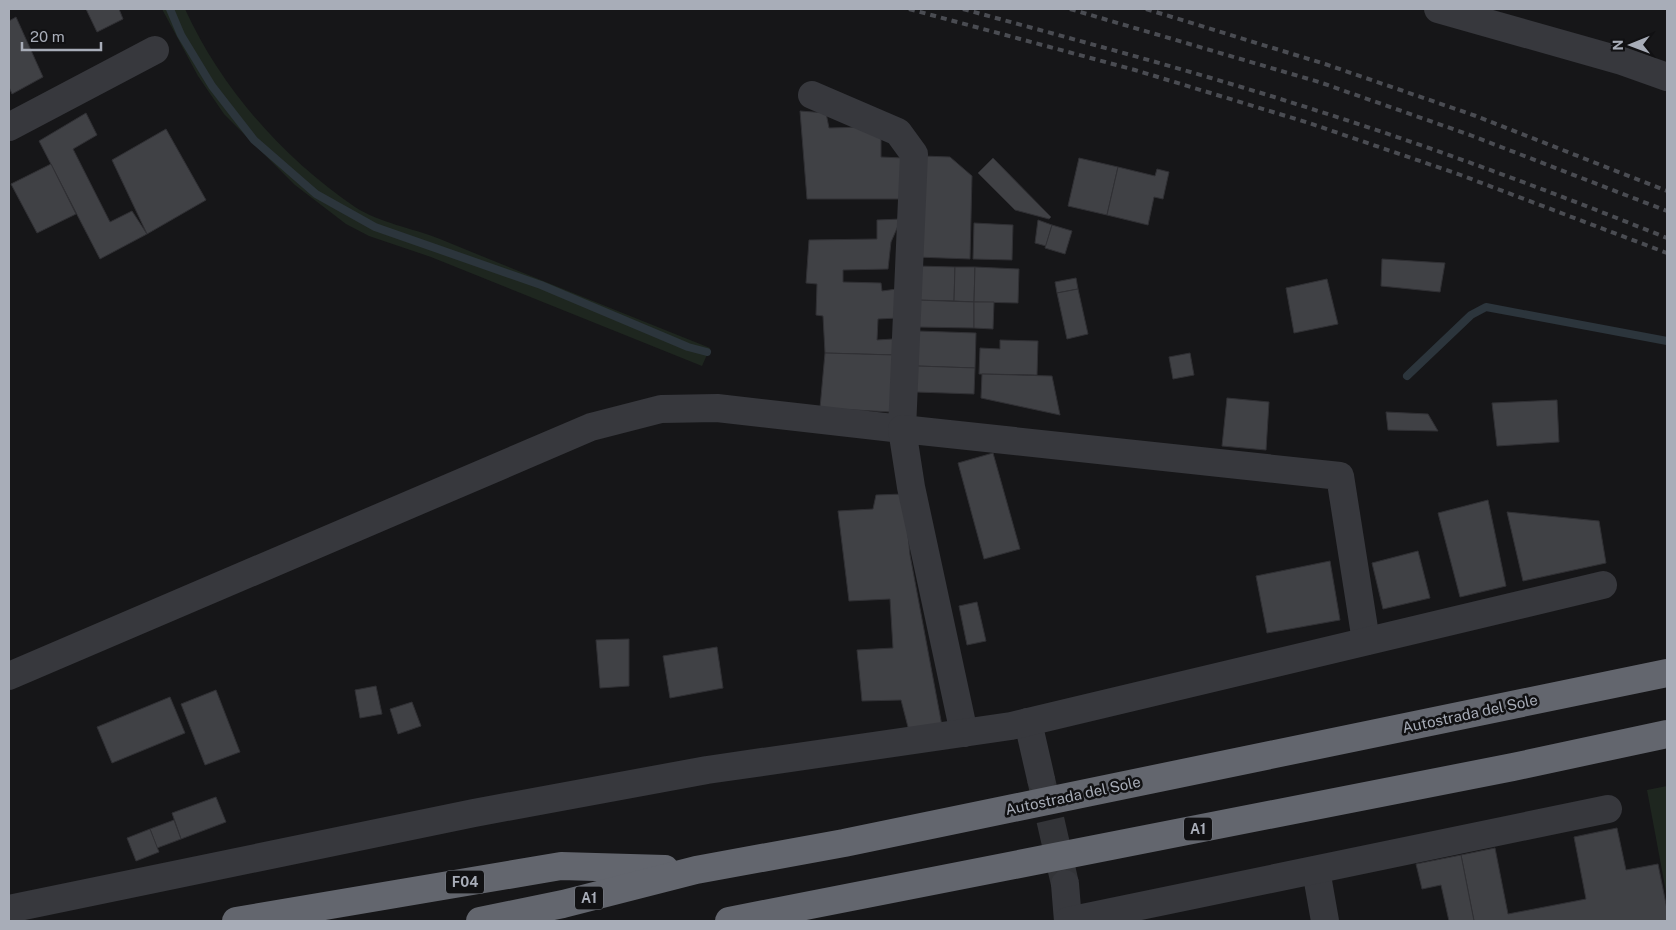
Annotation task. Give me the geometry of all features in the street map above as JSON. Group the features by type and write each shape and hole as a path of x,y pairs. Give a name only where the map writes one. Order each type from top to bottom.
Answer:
{"highway":[{"name":"Autostrada del Sole","path":"480,921 563,904 696,870 844,843 1667,673"},
{"name":"A1","path":"729,921 1513,767 1667,734"},
{"name":"F04","path":"236,921 560,866 696,870"}],"street":[{"path":"1438,9 1622,61 1667,76"},
{"path":"9,127 155,50"},
{"path":"812,95 898,132 914,154 902,429 911,487 964,733"},
{"path":"9,676 591,427 661,409 717,408 1340,476 1366,641"},
{"path":"9,910 474,813 698,772 1011,726 1603,585"},
{"path":"1028,722 1041,779"},
{"path":"1065,884 1068,921 1608,809"},
{"path":"1316,870 1325,921"}],"shaded area":[{"path":"162,9 185,9 217,66 256,119 303,166 328,188 355,207 385,221 440,239 710,348 702,366 431,257 369,236 346,224 295,185 224,114 198,76"},
{"path":"1667,786 1667,897 1647,790"}],"building":[{"path":"86,9 119,9 123,19 97,32"},
{"path":"16,17 43,77 12,94 9,87 9,21"},
{"path":"800,111 826,113 829,128 863,127 881,139 881,157 903,158 903,199 807,199"},
{"path":"86,113 97,135 73,149 110,222 132,211 147,234 100,259 39,141"},
{"path":"166,129 206,200 147,234 112,160"},
{"path":"923,156 950,157 972,176 970,259 916,257"},
{"path":"993,158 1051,217 1049,219 1015,210 978,173"},
{"path":"1079,158 1118,167 1107,215 1068,206"},
{"path":"51,164 76,214 37,233 11,184"},
{"path":"1118,167 1155,176 1157,169 1169,172 1163,199 1154,197 1148,225 1107,215"},
{"path":"901,219 891,242 888,269 843,270 843,282 881,283 882,291 897,289 898,318 878,319 877,340 893,339 894,355 825,353 823,316 816,315 817,284 806,283 809,240 877,239 877,220"},
{"path":"1038,220 1052,225 1046,246 1035,243"},
{"path":"974,223 1013,225 1012,260 973,259"},
{"path":"1052,225 1072,231 1065,254 1045,248"},
{"path":"1382,259 1445,263 1440,292 1381,286"},
{"path":"917,266 955,267 954,301 916,300"},
{"path":"955,267 975,267 974,302 954,301"},
{"path":"975,267 1019,269 1018,303 974,302"},
{"path":"1076,278 1078,289 1057,293 1055,282"},
{"path":"1327,279 1338,324 1294,333 1286,288"},
{"path":"1078,289 1088,334 1067,339 1057,293"},
{"path":"916,300 974,302 974,328 916,327"},
{"path":"974,302 994,302 993,329 974,328"},
{"path":"918,331 976,333 975,368 917,366"},
{"path":"1000,340 1038,341 1037,375 979,374 980,348 1000,349"},
{"path":"825,353 894,355 891,412 820,408"},
{"path":"1190,353 1194,375 1173,379 1169,357"},
{"path":"917,366 975,368 974,394 916,392"},
{"path":"982,374 1052,376 1060,415 981,398"},
{"path":"1227,398 1269,402 1266,450 1222,446"},
{"path":"1557,400 1559,442 1497,446 1492,403"},
{"path":"1386,412 1428,414 1438,431 1388,430"},
{"path":"993,453 1020,549 984,559 958,463"},
{"path":"904,494 910,555 942,726 909,731 901,700 862,701 857,650 893,648 890,599 849,601 838,511 873,509 876,495"},
{"path":"1488,500 1506,586 1460,597 1438,513"},
{"path":"1507,512 1599,521 1606,563 1523,581"},
{"path":"1418,551 1430,598 1383,609 1372,563"},
{"path":"1330,561 1340,620 1267,633 1256,576"},
{"path":"977,602 986,641 967,645 959,606"},
{"path":"629,639 629,686 600,688 596,640"},
{"path":"717,647 723,688 670,698 663,656"},
{"path":"376,686 382,714 360,718 355,690"},
{"path":"216,690 240,752 205,765 181,704"},
{"path":"170,697 185,733 112,763 97,727"},
{"path":"412,702 421,726 398,734 390,709"},
{"path":"216,797 226,822 181,839 172,813"},
{"path":"174,820 181,839 157,848 150,829"},
{"path":"1617,828 1626,870 1658,864 1667,909 1667,921 1474,921 1461,855 1495,848 1508,914 1586,899 1574,837"},
{"path":"150,829 159,852 136,861 127,838"},
{"path":"1461,855 1474,921 1449,921 1441,885 1422,889 1416,864"}],"waterway":[{"path":"170,9 181,35 212,86 254,140 316,194 375,227 541,285 688,347 707,352"},
{"path":"1407,376 1471,315 1486,307 1667,341"}],"tunnel":[{"path":"1041,779 1065,884"}],"railway":[{"path":"909,9 1135,70 1309,123 1458,174 1667,253"},
{"path":"963,9 1269,95 1491,170 1667,238"},
{"path":"1070,9 1319,82 1470,135 1667,211"},
{"path":"1146,9 1325,64 1476,116 1667,191"}]}
